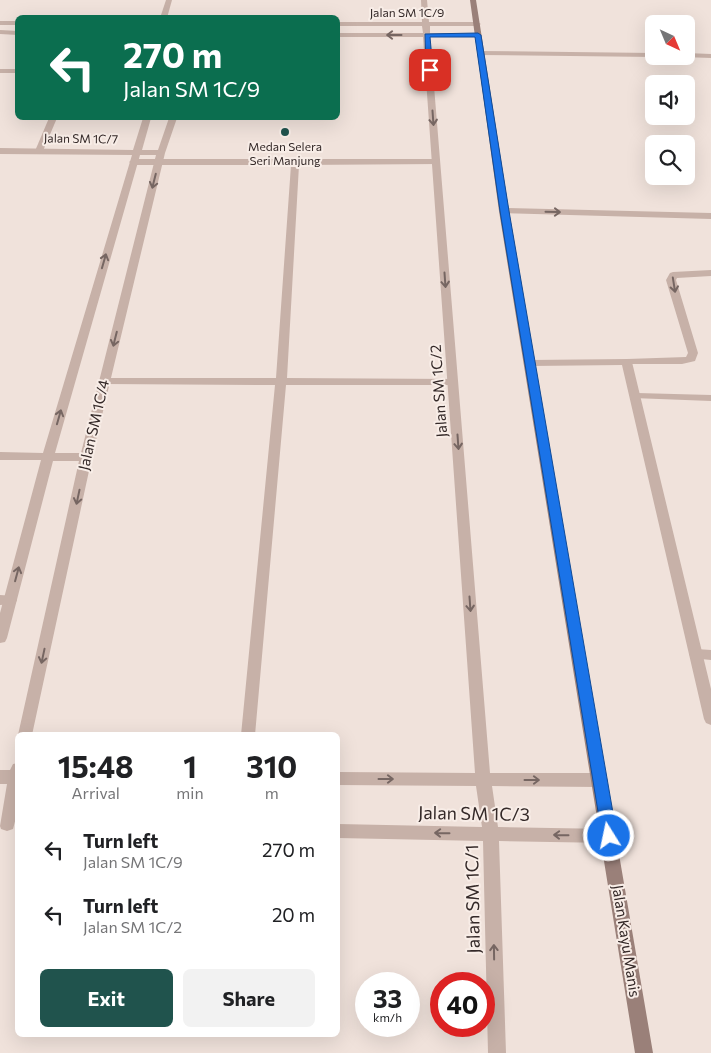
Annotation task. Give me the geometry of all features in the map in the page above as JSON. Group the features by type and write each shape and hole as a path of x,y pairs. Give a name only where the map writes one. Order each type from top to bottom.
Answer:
{"street":[{"path":"164,15 169,0"},
{"name":"Jalan SM 1C/2","path":"424,0 483,779 491,834"},
{"name":"Jalan Kayu Manis","path":"473,0 504,211 531,363 644,1053"},
{"path":"0,23 15,23"},
{"name":"Jalan SM 1C/9","path":"340,24 427,30"},
{"name":"Jalan SM 1C/9","path":"340,35 427,30 477,30"},
{"path":"0,32 15,33"},
{"path":"480,53 645,55"},
{"path":"695,55 711,56"},
{"path":"0,71 15,71"},
{"path":"40,151 53,120"},
{"path":"0,638 5,600 146,120"},
{"name":"Jalan SM 1C/4","path":"26,732 86,457 160,157 171,120"},
{"name":"Jalan SM 1C/7","path":"0,151 295,162 437,162"},
{"path":"248,732 281,382 295,162"},
{"path":"504,211 711,216"},
{"path":"531,363 682,361 691,359 693,353 671,280 673,275 680,273 711,273"},
{"path":"626,362 636,396 711,719"},
{"path":"105,382 453,382"},
{"path":"636,396 711,398"},
{"path":"0,456 86,457"},
{"path":"696,654 711,655"},
{"path":"8,824 13,775"},
{"path":"340,779 600,780"},
{"name":"Jalan SM 1C/3","path":"340,831 609,836"},
{"name":"Jalan SM 1C/1","path":"491,834 497,1053"}],"place":[{"name":"Medan Selera Seri Manjung","path":"285,132"}],"route":[{"path":"430,70 427,35 478,35 504,211 609,836"}]}
